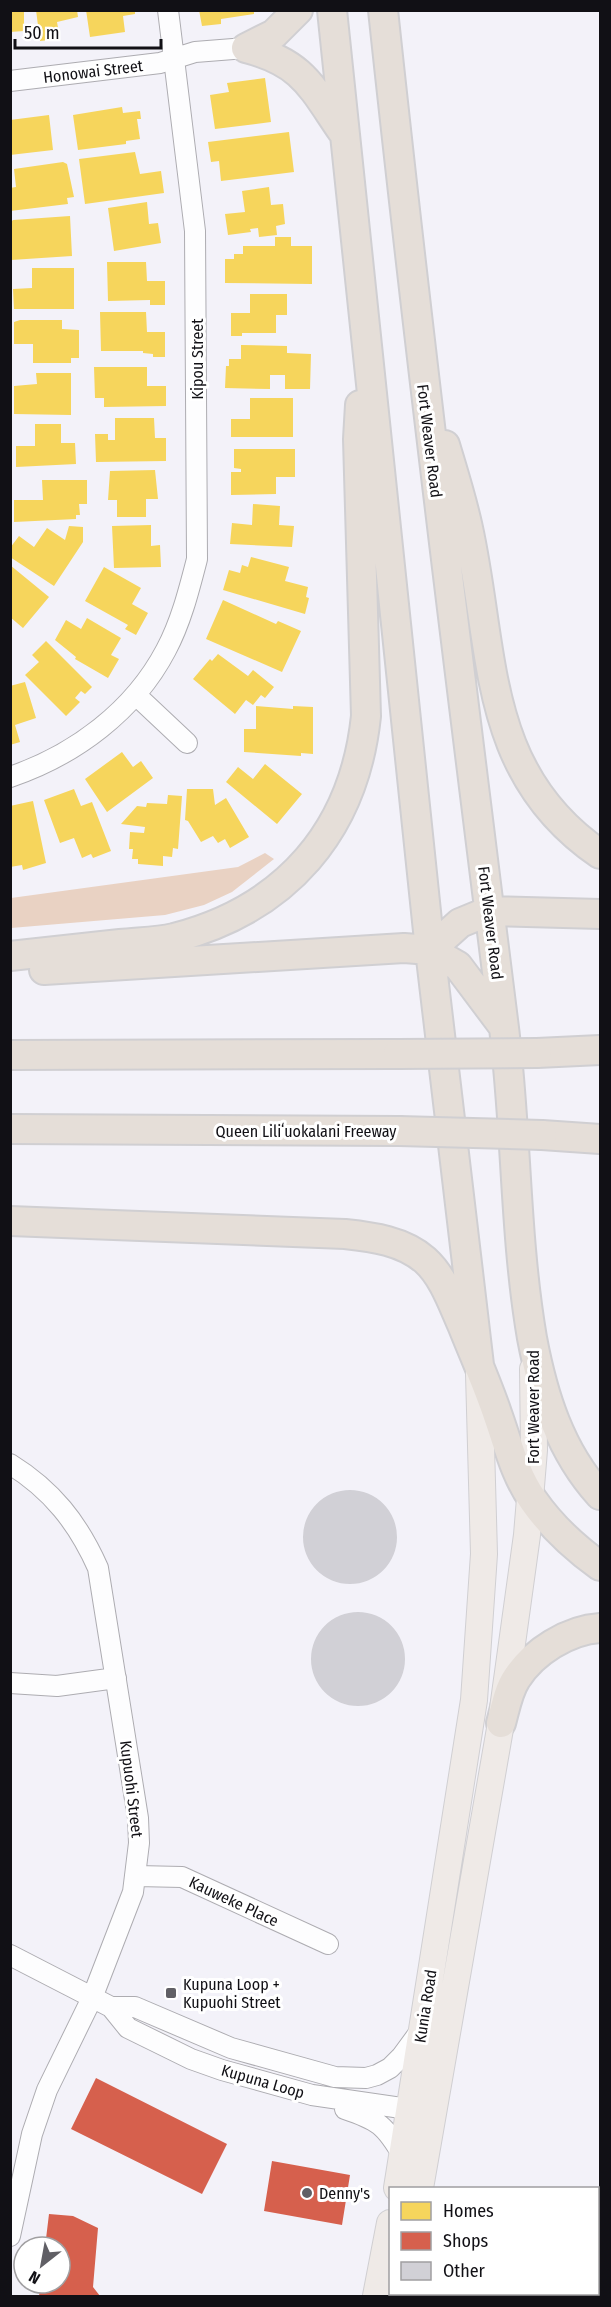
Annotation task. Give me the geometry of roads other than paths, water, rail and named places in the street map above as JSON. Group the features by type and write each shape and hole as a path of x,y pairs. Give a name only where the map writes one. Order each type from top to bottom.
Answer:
{"highway":[{"path":"246,48 274,34 298,10"},
{"path":"332,10 430,950 479,1365"},
{"name":"Fort Weaver Road","path":"383,10 420,353 504,1027 514,1164 532,1338"},
{"path":"246,48 281,59 304,75 344,134"},
{"path":"10,956 172,938 217,925 271,895 299,870 323,841 340,811 361,756 366,716 358,439 366,322"},
{"path":"420,353 468,528 496,701 509,740 528,778 554,812 582,841 600,854"},
{"path":"430,950 460,923 489,911 600,914"},
{"path":"10,972 404,948 430,950 458,966 504,1027"},
{"path":"10,1055 537,1053 600,1050"},
{"name":"Queen Liliʻuokalani Freeway","path":"10,1129 399,1131 542,1135 600,1132"},
{"path":"542,1135 600,1138"},
{"path":"10,1221 345,1234 390,1241 426,1261 441,1280 479,1365 509,1453 531,1498 553,1525 581,1552 600,1566"},
{"path":"532,1338 555,1428 584,1478 600,1495"},
{"path":"501,1723 516,1679 548,1645 591,1628 600,1628"}],"main road":[{"name":"Fort Weaver Road","path":"480,1836 501,1723 531,1498 534,1450 532,1338"},
{"name":"Kunia Road","path":"420,2187 421,2030 456,1824 474,1700 481,1612 484,1554 479,1365"},
{"name":"Kunia Road","path":"397,2187 403,2156 422,2111 480,1836"},
{"path":"376,2296 389,2228"}],"street":[{"name":"Kipou Street","path":"10,777 57,758 87,738 137,696 166,650 185,604 197,559 195,231 168,10"},
{"name":"Honowai Street","path":"10,81 160,63 195,52 246,48"},
{"path":"137,696 187,743"},
{"name":"Kupuohi Street","path":"10,1464 51,1495 86,1541 98,1568 138,1818 137,1876 125,1917 92,1998 47,2091 16,2178 10,2236"},
{"path":"10,1683 57,1686 116,1678"},
{"name":"Kauweke Place","path":"137,1876 182,1877 328,1944"},
{"name":"Kupuna Loop","path":"10,1955 111,2007 135,2007 252,2055 335,2077 366,2078 390,2068 421,2030"},
{"name":"Kupuna Loop","path":"111,2007 128,2028 191,2059 312,2095 422,2111"},
{"path":"312,2095 376,2121 389,2132 403,2156"}],"place":[{"name":"Kupuna Loop + Kupuohi Street","path":"171,1993"},
{"name":"Denny's","path":"307,2193"}]}
